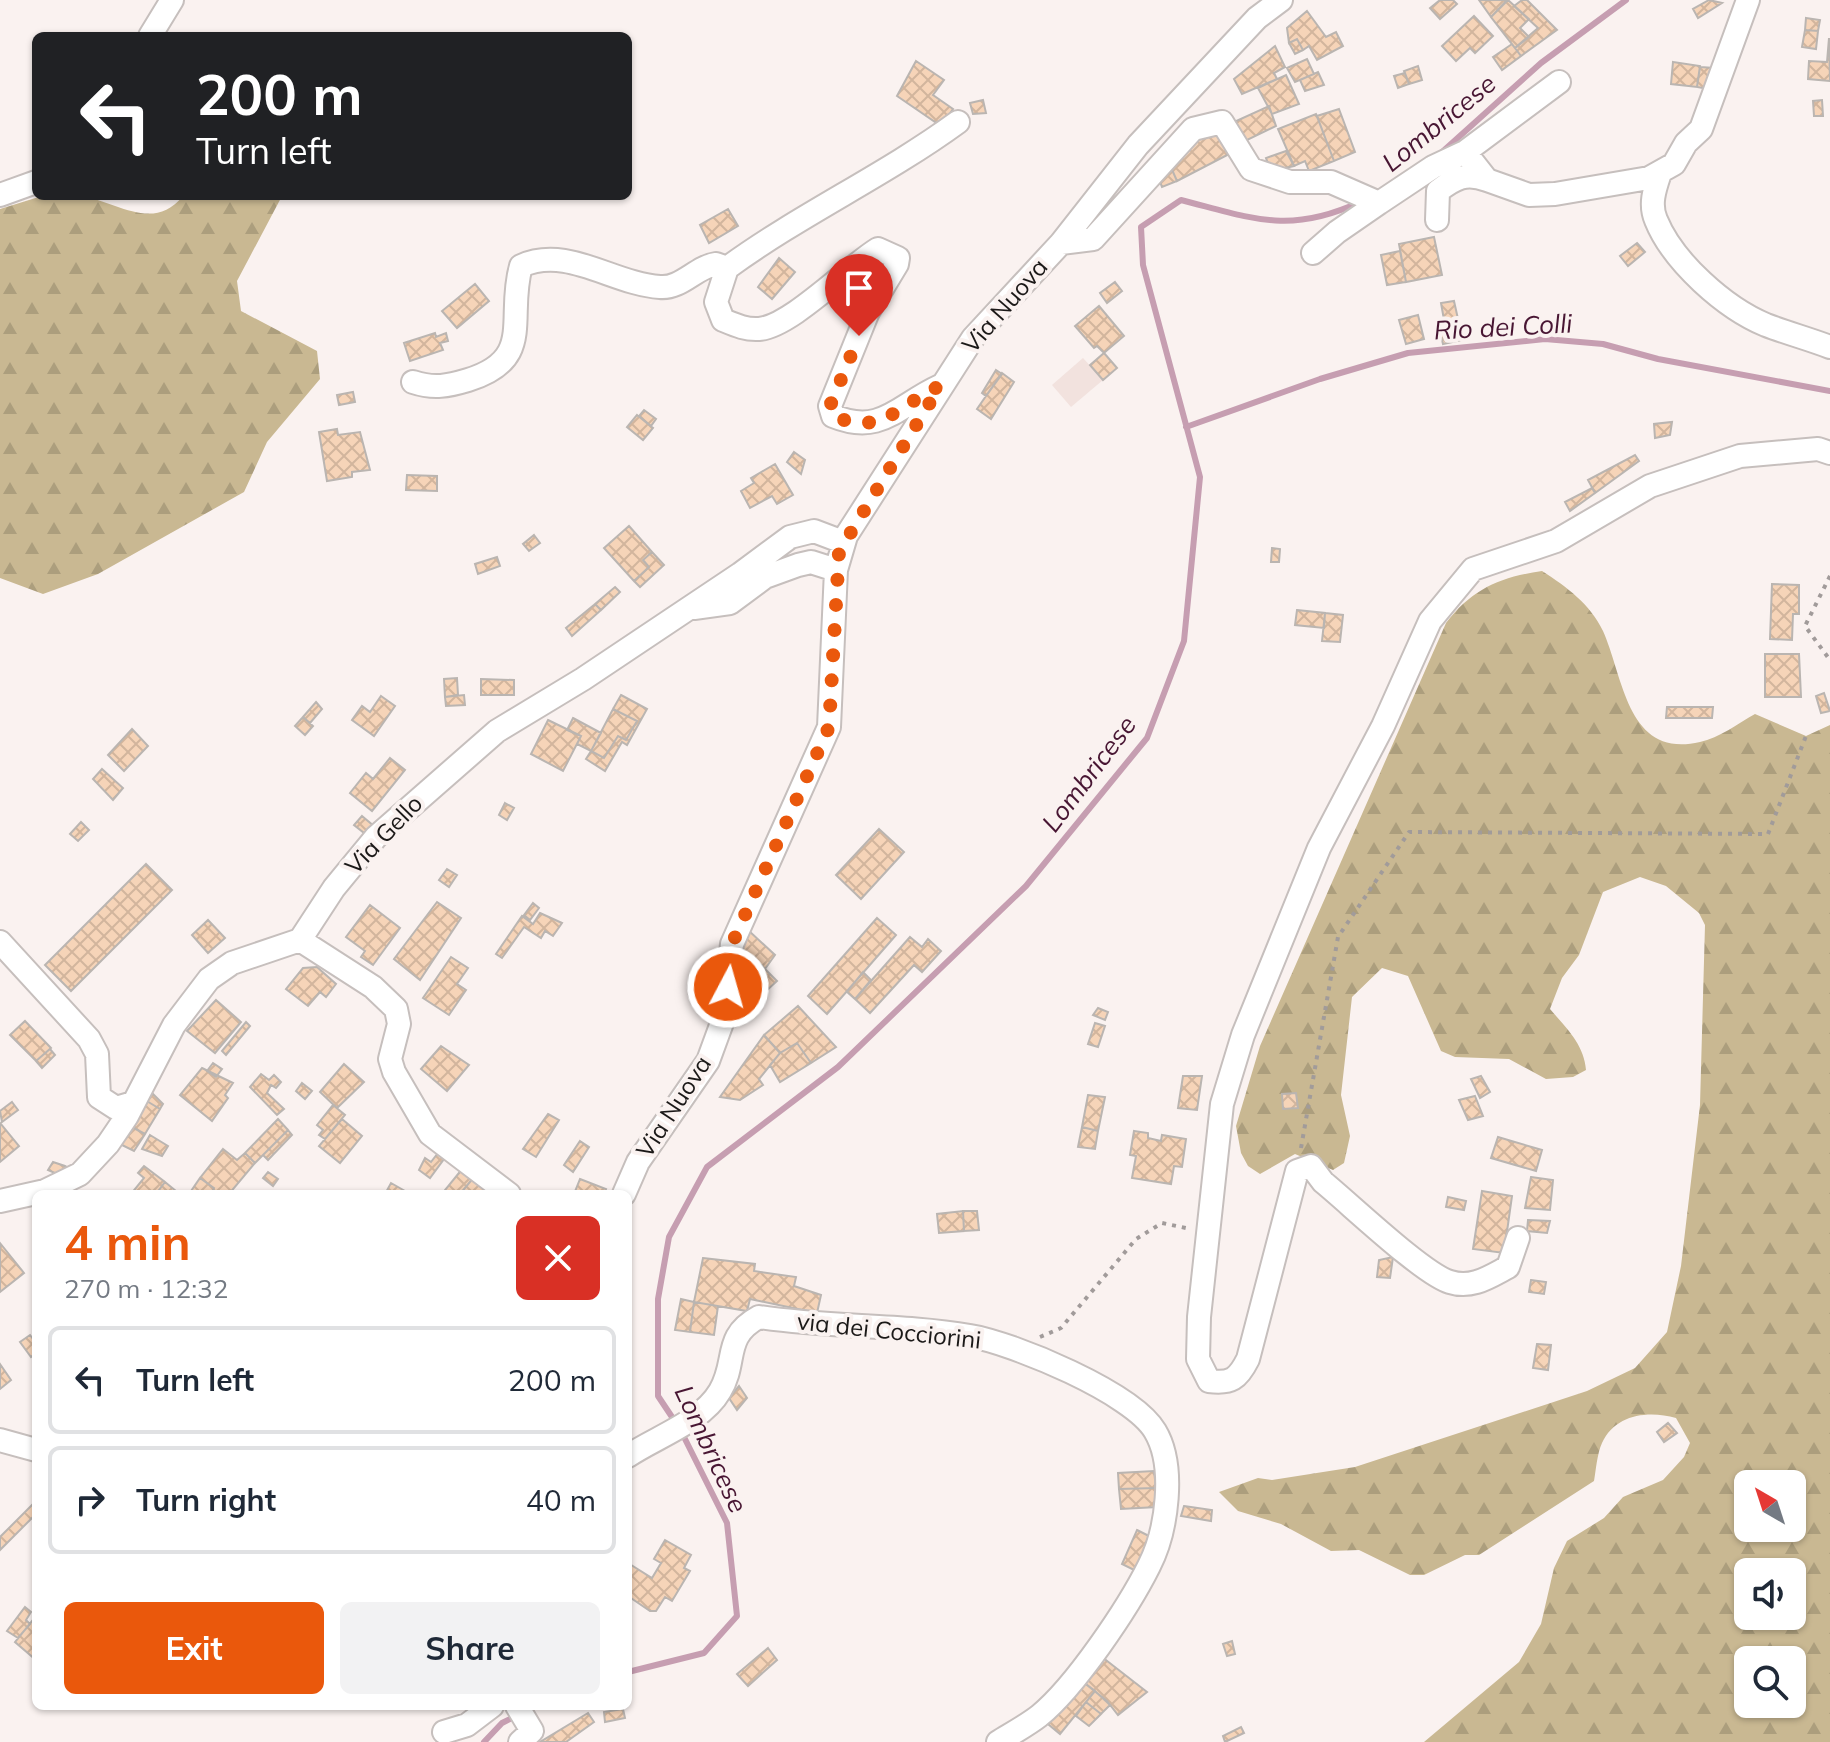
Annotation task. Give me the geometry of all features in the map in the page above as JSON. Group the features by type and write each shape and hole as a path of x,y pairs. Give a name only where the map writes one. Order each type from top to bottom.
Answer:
{"street":[{"path":"152,32 172,0"},
{"name":"Via Nuova","path":"626,1190 638,1162 708,1061 723,1020 732,944 829,727 836,570 843,542 973,338 1061,243 1138,145 1257,18 1281,0"},
{"path":"1437,220 1438,191 1457,177 1474,175 1529,195 1590,189 1660,173 1674,164 1686,143 1701,129 1748,0"},
{"path":"1313,253 1337,232 1433,167 1465,152 1559,82"},
{"path":"940,386 919,396 880,423 855,425 833,416 830,406 868,312 897,264 898,258 893,253 878,249 851,266 798,312 778,324 759,329 740,327 723,320 716,309 727,268 781,229 910,157 958,122"},
{"path":"1061,243 1093,239 1193,129 1222,122 1251,169 1290,182 1331,182 1379,203"},
{"path":"1465,152 1487,180"},
{"path":"1660,173 1652,195 1656,220 1695,276 1737,309 1764,324 1830,347"},
{"path":"0,195 32,183"},
{"path":"413,382 441,388 453,385 488,374 509,356 515,340 517,280 521,266 533,260 558,259 662,288 683,281 706,266 727,268"},
{"path":"1518,1238 1508,1267 1478,1283 1450,1282 1422,1265 1323,1182 1311,1166 1297,1171 1248,1359 1239,1377 1225,1383 1209,1381 1198,1359 1206,1247 1222,1104 1243,1035 1319,848 1383,726 1430,621 1447,596 1473,569 1556,541 1650,486 1740,456 1818,449 1830,453"},
{"name":"Via Gello","path":"300,940 334,888 376,837 497,731 688,609 790,537 814,531 843,542"},
{"name":"Via Gello","path":"688,609 730,603 765,577 798,565 811,562 836,570"},
{"path":"47,1190 80,1174 108,1144 174,1025 209,979 232,963 300,940 373,987 396,1009 399,1024 390,1059 394,1072 430,1134 504,1190"},
{"path":"0,942 89,1039 97,1054 99,1097 116,1108 133,1103"},
{"path":"0,1201 32,1194"},
{"name":"via dei Cocciorini","path":"632,1454 680,1425 720,1391 736,1335 759,1317 810,1325 968,1335 1015,1346 1134,1409 1154,1428 1163,1448 1163,1523 1155,1555 1142,1581 1092,1655 1040,1716 998,1742"},
{"path":"0,1440 32,1449"},
{"path":"442,1737 460,1710"},
{"path":"442,1737 467,1725 487,1710"},
{"path":"518,1710 526,1734"}],"path":[{"path":"1830,576 1805,626 1830,660"},
{"path":"1297,1171 1338,937 1409,832 1768,834 1806,736"},
{"path":"1015,1346 1061,1328 1136,1239 1162,1223 1185,1227 1206,1247"}],"shaded area":[{"path":"1083,358 1103,380 1071,407 1052,385"}],"green space":[{"path":"32,199 97,200 147,214 171,207 179,200 280,200 237,281 241,311 317,351 320,379 267,442 244,492 98,574 43,594 0,578 0,209"},
{"path":"1542,571 1585,604 1603,631 1632,710 1643,727 1657,738 1676,744 1700,742 1722,734 1755,714 1806,736 1830,725 1830,1742 1424,1742 1519,1662 1541,1624 1554,1568 1567,1541 1604,1518 1623,1497 1663,1480 1684,1457 1690,1443 1676,1418 1655,1414 1624,1420 1608,1433 1602,1443 1594,1481 1479,1555 1465,1555 1424,1575 1410,1575 1359,1550 1331,1551 1281,1524 1238,1511 1219,1492 1258,1478 1272,1480 1355,1467 1587,1391 1635,1368 1667,1332 1681,1266 1700,1105 1705,925 1699,913 1666,886 1640,877 1603,892 1579,955 1562,978 1550,1009 1578,1044 1586,1070 1573,1077 1546,1079 1509,1059 1455,1057 1441,1051 1408,976 1382,968 1352,997 1341,1095 1350,1136 1344,1163 1333,1170 1295,1154 1260,1174 1248,1166 1241,1153 1236,1126 1260,1046 1446,623 1466,601 1500,581"}],"building":[{"path":"1440,0 1453,0 1457,4 1440,19 1430,8"},
{"path":"1479,0 1507,0 1491,17"},
{"path":"1508,0 1529,19 1520,28 1529,37 1515,48 1491,17"},
{"path":"1527,0 1557,30 1521,56 1515,48 1538,28 1514,6"},
{"path":"1709,0 1722,3 1698,18 1693,9"},
{"path":"1307,11 1326,37 1336,32 1343,46 1317,60 1309,46 1303,50 1297,39 1289,43 1287,28"},
{"path":"1474,16 1493,36 1475,53 1470,48 1456,61 1442,46"},
{"path":"1806,18 1820,20 1818,31 1805,30"},
{"path":"1805,30 1818,31 1816,49 1802,47"},
{"path":"1829,38 1830,81 1808,79 1809,61 1827,62"},
{"path":"1297,39 1303,50 1295,54 1289,43"},
{"path":"1512,44 1521,56 1502,70 1493,57"},
{"path":"1275,46 1285,67 1274,73 1277,79 1242,94 1234,79"},
{"path":"1307,59 1314,74 1295,82 1287,68"},
{"path":"916,61 944,80 933,95 953,109 941,126 897,96"},
{"path":"1673,62 1700,66 1697,87 1671,84"},
{"path":"1418,66 1422,80 1409,84 1404,71"},
{"path":"1700,67 1714,68 1709,89 1697,87"},
{"path":"1318,72 1324,85 1305,91 1300,80"},
{"path":"1405,73 1409,84 1398,88 1394,76"},
{"path":"1286,75 1299,104 1272,114 1258,88"},
{"path":"983,100 986,113 973,114 970,103"},
{"path":"1822,100 1823,116 1814,116 1813,101"},
{"path":"1269,106 1276,126 1243,142 1234,122"},
{"path":"1339,109 1355,152 1334,161 1317,116"},
{"path":"1316,114 1334,161 1309,171 1305,161 1294,166 1278,129"},
{"path":"1214,131 1235,151 1177,181 1166,156"},
{"path":"1286,151 1294,166 1271,171 1266,158"},
{"path":"1166,156 1177,181 1162,187 1153,164"},
{"path":"728,209 738,226 709,243 700,225"},
{"path":"1434,237 1442,275 1406,282 1399,244"},
{"path":"1637,243 1645,252 1628,266 1620,256"},
{"path":"1400,251 1406,282 1387,285 1381,255"},
{"path":"779,258 795,272 772,299 758,287"},
{"path":"1115,282 1122,291 1107,303 1100,293"},
{"path":"475,284 489,301 457,328 442,311"},
{"path":"1454,301 1460,328 1446,331 1441,303"},
{"path":"1099,306 1124,336 1104,353 1097,346 1094,348 1075,326"},
{"path":"1418,315 1424,339 1406,344 1399,320"},
{"path":"1460,328 1462,340 1443,344 1440,332"},
{"path":"435,333 436,337 446,333 448,341 440,343 443,350 410,361 404,343"},
{"path":"1104,353 1117,368 1103,380 1090,365"},
{"path":"996,370 1002,374 986,396 982,393"},
{"path":"1002,373 1014,382 991,419 977,409"},
{"path":"353,392 355,402 339,405 337,395"},
{"path":"644,410 656,419 651,426 639,416"},
{"path":"637,415 653,428 643,440 627,427"},
{"path":"1672,422 1670,435 1655,438 1654,424"},
{"path":"337,429 338,435 360,432 370,470 352,472 352,477 327,481 319,432"},
{"path":"794,452 805,460 801,474 787,462"},
{"path":"1635,455 1639,461 1595,493 1588,480"},
{"path":"775,464 793,495 777,504 772,496 750,508 741,491 754,483 751,478"},
{"path":"407,475 437,476 437,491 406,490"},
{"path":"1592,488 1595,493 1570,511 1565,502"},
{"path":"629,526 652,552 643,560 649,567 634,581 604,548"},
{"path":"534,535 540,543 529,551 523,544"},
{"path":"1272,548 1280,549 1279,562 1271,562"},
{"path":"652,552 664,565 640,587 634,581 649,567 643,560"},
{"path":"497,557 500,566 478,574 475,564"},
{"path":"1772,584 1799,585 1799,614 1793,614 1792,640 1770,639"},
{"path":"615,587 620,592 601,610 595,604"},
{"path":"595,604 601,610 572,636 566,628"},
{"path":"1297,610 1325,613 1324,628 1295,625"},
{"path":"1325,613 1343,615 1340,642 1322,641"},
{"path":"1765,654 1799,654 1801,697 1765,697"},
{"path":"457,678 458,695 445,697 444,679"},
{"path":"481,679 514,680 514,695 481,695"},
{"path":"1824,693 1830,711 1821,713 1816,696"},
{"path":"464,695 465,705 446,706 445,697"},
{"path":"621,695 647,709 627,745 622,742 605,771 586,759 591,751 604,758 618,736 626,740 637,721 613,709"},
{"path":"381,696 395,706 374,736 352,720 362,706 370,712"},
{"path":"316,702 322,709 310,723 303,717"},
{"path":"1667,707 1713,707 1712,718 1666,718"},
{"path":"613,709 637,721 626,740 618,736 604,758 591,751"},
{"path":"303,717 313,726 305,735 295,726"},
{"path":"573,718 601,733 591,751 577,744 581,736 567,730"},
{"path":"548,720 581,736 563,771 531,754"},
{"path":"132,729 148,746 124,771 108,755"},
{"path":"390,758 405,770 372,811 350,793 366,773 373,779"},
{"path":"102,769 123,788 113,800 93,779"},
{"path":"505,803 514,808 507,820 499,815"},
{"path":"362,816 375,827 368,836 354,825"},
{"path":"81,822 89,830 78,841 70,834"},
{"path":"879,829 904,852 861,899 836,875"},
{"path":"146,864 172,890 71,991 45,965"},
{"path":"447,869 457,875 449,887 439,880"},
{"path":"437,902 461,918 420,980 394,959"},
{"path":"533,903 539,908 530,920 524,915"},
{"path":"370,905 400,928 373,965 361,957 365,951 346,937"},
{"path":"540,913 562,923 553,936 545,931 541,938 524,927 502,958 496,954 522,916 533,924"},
{"path":"877,918 896,935 827,1014 808,996"},
{"path":"208,920 225,938 208,953 192,935"},
{"path":"748,930 775,955 765,969 761,965 750,980 737,971 738,955"},
{"path":"910,937 922,947 928,939 941,951 922,972 914,965 870,1013 855,999"},
{"path":"451,957 468,968 457,984 466,990 449,1015 423,998"},
{"path":"761,965 777,981 765,992 750,980"},
{"path":"317,967 336,984 326,997 320,992 308,1006 286,989 303,968"},
{"path":"863,972 871,980 855,999 847,992"},
{"path":"216,1000 241,1022 215,1053 187,1031"},
{"path":"798,1006 836,1047 811,1063 797,1043 780,1053 764,1035"},
{"path":"1098,1008 1108,1012 1105,1020 1093,1015"},
{"path":"25,1021 51,1048 36,1061 10,1035"},
{"path":"246,1022 250,1026 226,1055 222,1051"},
{"path":"1095,1023 1105,1026 1098,1047 1088,1044"},
{"path":"764,1035 780,1053 759,1079 763,1085 740,1100 720,1097"},
{"path":"797,1043 811,1063 780,1082 770,1065 780,1053"},
{"path":"441,1046 469,1065 447,1091 421,1069"},
{"path":"50,1049 55,1055 42,1068 36,1061"},
{"path":"213,1063 222,1069 216,1077 207,1071"},
{"path":"344,1064 364,1082 337,1108 320,1092"},
{"path":"202,1068 233,1083 225,1095 228,1098 212,1121 180,1095"},
{"path":"261,1074 269,1080 274,1075 281,1082 276,1088 271,1085 267,1093 284,1109 277,1115 250,1087"},
{"path":"1183,1076 1202,1076 1197,1110 1178,1108"},
{"path":"1481,1076 1490,1092 1480,1098 1471,1079"},
{"path":"302,1083 312,1091 305,1099 296,1091"},
{"path":"150,1091 163,1104 160,1109 145,1100"},
{"path":"1296,1093 1298,1108 1283,1109 1282,1094"},
{"path":"1088,1095 1105,1097 1098,1131 1082,1127"},
{"path":"1475,1096 1483,1116 1468,1120 1459,1100"},
{"path":"145,1100 160,1109 145,1134 130,1126"},
{"path":"12,1102 18,1110 2,1122 0,1111"},
{"path":"333,1105 345,1115 325,1139 319,1135 323,1130 317,1125"},
{"path":"548,1114 559,1120 536,1157 523,1149"},
{"path":"278,1119 288,1130 255,1163 245,1153"},
{"path":"342,1119 362,1136 340,1163 319,1146"},
{"path":"0,1123 19,1146 0,1162"},
{"path":"130,1126 145,1134 134,1151 120,1144"},
{"path":"1082,1127 1098,1131 1095,1149 1078,1147"},
{"path":"288,1130 292,1135 268,1160 263,1155"},
{"path":"1134,1131 1148,1133 1148,1138 1161,1141 1162,1135 1186,1139 1182,1167 1174,1166 1171,1184 1132,1178 1136,1156 1130,1155"},
{"path":"150,1135 168,1146 162,1156 142,1149"},
{"path":"1498,1137 1542,1150 1536,1171 1491,1158"},
{"path":"580,1141 589,1147 573,1172 564,1165"},
{"path":"223,1149 237,1160 245,1153 255,1163 232,1190 213,1190 200,1178"},
{"path":"438,1153 444,1159 430,1178 419,1170 425,1158 431,1162"},
{"path":"53,1162 73,1171 57,1174 48,1170"},
{"path":"144,1166 165,1182 159,1190 134,1190 144,1178 138,1173"},
{"path":"463,1168 474,1177 463,1190 445,1190"},
{"path":"268,1172 278,1179 273,1186 263,1178"},
{"path":"474,1177 486,1187 483,1190 463,1190"},
{"path":"1531,1177 1553,1180 1550,1210 1525,1208"},
{"path":"200,1178 214,1188 213,1190 192,1190"},
{"path":"580,1179 606,1189 606,1190 576,1190"},
{"path":"165,1182 175,1190 159,1190"},
{"path":"391,1183 403,1190 387,1190"},
{"path":"1482,1191 1512,1196 1504,1253 1473,1249"},
{"path":"1448,1197 1466,1201 1464,1210 1446,1207"},
{"path":"963,1211 964,1231 939,1233 937,1214"},
{"path":"963,1211 977,1211 979,1230 964,1231"},
{"path":"1528,1220 1550,1221 1547,1233 1527,1231"},
{"path":"0,1243 24,1273 0,1292"},
{"path":"1393,1257 1390,1278 1377,1277 1379,1260"},
{"path":"703,1258 755,1264 754,1271 796,1277 794,1286 821,1295 817,1313 750,1299 747,1311 694,1302"},
{"path":"1531,1280 1546,1282 1544,1294 1529,1292"},
{"path":"681,1299 694,1302 690,1332 675,1330"},
{"path":"694,1302 718,1306 714,1335 690,1332"},
{"path":"30,1335 32,1338 31,1357 20,1342"},
{"path":"1537,1344 1551,1345 1548,1370 1533,1368"},
{"path":"0,1364 11,1380 0,1389"},
{"path":"739,1386 747,1398 737,1410 729,1398"},
{"path":"1668,1423 1677,1433 1664,1442 1657,1432"},
{"path":"1154,1471 1156,1488 1119,1489 1118,1473"},
{"path":"1156,1488 1157,1507 1121,1509 1119,1489"},
{"path":"32,1505 32,1518 0,1550 0,1537"},
{"path":"1184,1506 1212,1510 1211,1521 1181,1516"},
{"path":"1137,1530 1155,1539 1140,1573 1122,1564"},
{"path":"665,1540 691,1555 684,1568 690,1571 672,1601 665,1597 656,1611 650,1611 632,1599 632,1566 652,1578 661,1563 654,1559"},
{"path":"25,1607 31,1612 26,1620 30,1624 18,1638 7,1631"},
{"path":"32,1621 32,1657 15,1642"},
{"path":"1232,1641 1235,1654 1227,1656 1223,1644"},
{"path":"768,1648 777,1660 748,1686 737,1674"},
{"path":"1102,1657 1147,1692 1118,1715 1107,1701 1082,1681"},
{"path":"1082,1681 1095,1691 1060,1734 1048,1724"},
{"path":"1095,1691 1110,1705 1101,1714 1086,1702"},
{"path":"1086,1702 1101,1714 1089,1726 1076,1716"},
{"path":"623,1710 625,1718 605,1722 604,1712"},
{"path":"588,1713 594,1722 566,1742 540,1742"},
{"path":"1241,1727 1244,1733 1225,1742 1223,1736"}],"waterway":[{"name":"Lombricese","path":"1441,153 1541,63 1626,0"},
{"name":"Lombricese","path":"676,1423 658,1396 658,1299 669,1237 707,1167 838,1067 1026,886 1147,738 1184,641 1200,477 1143,265 1141,227 1181,200 1250,217 1291,221 1335,212 1360,202"},
{"name":"Rio dei Colli","path":"1186,427 1320,379 1408,353 1545,339 1603,344 1658,359 1830,391"},
{"name":"Lombricese","path":"632,1671 704,1653 737,1616 727,1523 682,1433"},
{"name":"Lombricese","path":"484,1742 502,1723 528,1710"}],"route":[{"path":"728,987 732,944 829,727 832,619 839,552 940,386 919,396 880,423 855,425 833,416 830,406 859,336"}]}
